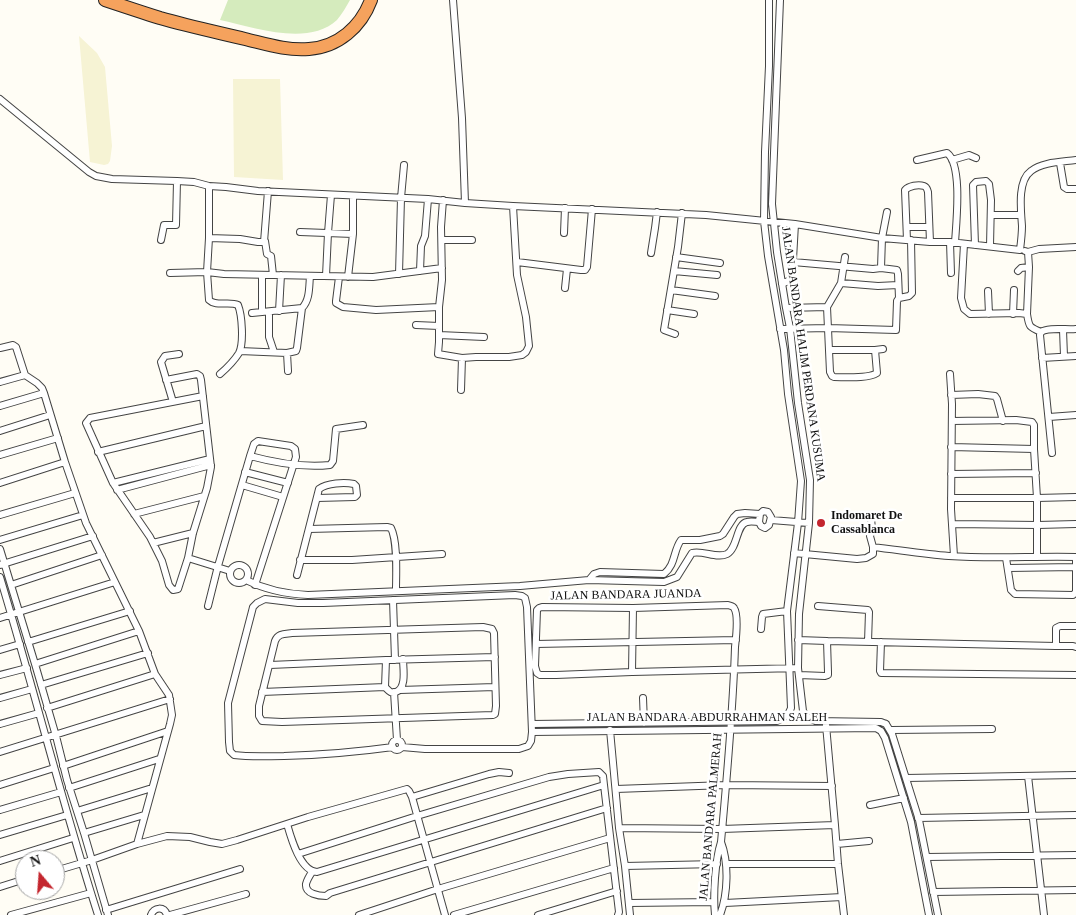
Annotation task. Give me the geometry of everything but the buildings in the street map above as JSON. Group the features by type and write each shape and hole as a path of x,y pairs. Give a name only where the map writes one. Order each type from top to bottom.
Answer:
{"highway":[{"path":"105,0 161,18 282,48 309,49 328,45 345,36 362,19 371,0"}],"street":[{"path":"453,0 462,118 465,203"},
{"name":"JALAN BANDARA HALIM PERDANA KUSUMA","path":"769,0 764,220 768,256 784,350 788,394 801,481 787,611 791,708"},
{"name":"JALAN BANDARA HALIM PERDANA KUSUMA","path":"780,0 772,204 810,480 809,523 798,640 803,711"},
{"path":"0,99 89,172 96,176 112,179 194,182 209,186 268,191 428,199 513,206 682,213 884,233 929,235 952,242 1028,252 1076,247"},
{"path":"917,160 947,153 952,160 957,193 951,273"},
{"path":"764,154 774,154"},
{"path":"952,160 969,155 976,158"},
{"path":"1020,250 1022,237 1022,188 1025,178 1032,170 1040,166 1076,160"},
{"path":"1060,163 1064,187 1076,189"},
{"path":"398,274 404,165"},
{"path":"162,240 164,226 176,225 177,181"},
{"path":"975,245 973,186 976,182 986,181 989,183 991,215 990,246"},
{"path":"209,186 207,272 209,300 216,304 232,302 238,305 241,328 240,351 220,374"},
{"path":"899,298 910,296 912,293 905,190 908,187 924,186 927,189 929,235"},
{"path":"268,191 265,241 267,254 271,256 273,275"},
{"path":"326,276 331,195"},
{"path":"348,277 353,234 353,196"},
{"path":"420,271 421,246 425,236 428,199"},
{"path":"443,200 438,354 462,358 522,355 529,346 526,317 517,274 513,206"},
{"path":"564,233 565,208"},
{"path":"517,262 585,270 587,267 592,209"},
{"path":"651,253 657,212"},
{"path":"881,268 887,212"},
{"path":"675,334 664,330 682,213"},
{"path":"991,215 1021,215"},
{"path":"782,284 792,277 795,224"},
{"path":"300,232 353,234"},
{"path":"908,235 929,235"},
{"path":"209,238 240,239 261,243 265,241"},
{"path":"442,240 472,240"},
{"path":"964,244 961,298 964,309 970,314 1027,314"},
{"path":"1028,252 1028,324 1030,327 1041,332"},
{"path":"676,257 720,263"},
{"path":"845,257 841,283 827,307 830,374 834,378 875,375 877,373 875,350"},
{"path":"780,328 896,330 899,298 897,270 793,262"},
{"path":"1018,272 1021,268 1029,267"},
{"path":"170,274 207,272 373,277 442,268"},
{"path":"565,288 566,268"},
{"path":"674,271 717,275"},
{"path":"262,275 269,339 274,352"},
{"path":"279,311 281,275"},
{"path":"240,351 287,353 296,351 302,308 308,300 310,276"},
{"path":"339,277 336,301 343,307 376,310 439,308"},
{"path":"841,283 898,286"},
{"path":"671,290 715,296"},
{"path":"988,290 989,314"},
{"path":"1013,314 1014,290"},
{"path":"786,308 827,307"},
{"path":"252,313 302,308"},
{"path":"667,310 694,314"},
{"path":"416,325 439,326"},
{"path":"1041,332 1047,329 1076,329"},
{"path":"1063,330 1064,356"},
{"path":"1041,332 1052,453"},
{"path":"439,335 484,338"},
{"path":"0,348 13,345 16,348 24,375"},
{"path":"829,350 883,349"},
{"path":"287,353 288,371"},
{"path":"173,402 162,359 165,356 179,354"},
{"path":"1042,358 1076,356"},
{"path":"462,358 462,390"},
{"path":"950,374 952,395 952,556"},
{"path":"0,382 24,375 42,388 83,515 130,611 155,674 168,691 172,715 136,844"},
{"path":"166,380 198,375 200,378 203,396 210,462 210,476 193,533 188,558 178,589 174,590 169,585 162,561 153,543 113,483 86,423 88,419 203,396"},
{"path":"0,406 44,393"},
{"path":"952,395 978,394 995,396 1002,421"},
{"path":"0,430 50,415"},
{"path":"1049,417 1076,415"},
{"path":"952,421 1024,420 1032,422 1034,425 1038,498 1037,556"},
{"path":"250,456 293,465 331,464 333,461 336,429 363,425"},
{"path":"98,452 206,426"},
{"path":"0,456 58,438"},
{"path":"208,606 245,472 254,444 258,441 290,446 296,452 255,585"},
{"path":"952,447 1034,449"},
{"path":"0,483 65,462"},
{"path":"117,490 160,475 210,462"},
{"path":"245,472 288,483"},
{"path":"951,474 1036,473"},
{"path":"113,483 160,475"},
{"path":"297,574 319,489 325,486 350,483 356,486 357,494 354,497 317,498"},
{"path":"242,485 283,497"},
{"path":"0,515 75,493"},
{"path":"134,514 204,496"},
{"path":"951,498 1076,497"},
{"path":"589,580 595,573 600,572 664,574 672,564 679,542 682,539 690,541 720,536 737,514 760,514 763,511 767,512 770,514 771,520 766,528 761,526 759,522 760,514"},
{"path":"0,540 83,515"},
{"path":"794,553 863,559 870,557 873,554 870,536 872,530 871,518"},
{"path":"771,520 809,523"},
{"path":"246,580 255,585 281,593 308,596 520,586 589,580 664,582 677,578 692,553 721,555 730,552 742,524 746,522 759,522"},
{"path":"952,524 1076,524"},
{"path":"309,529 390,527 393,533 396,557 396,591"},
{"path":"153,543 193,533"},
{"path":"2,564 93,536"},
{"path":"690,541 692,553"},
{"path":"873,547 952,556 1006,558 1037,556 1076,557 1076,592 1073,594 1016,594 1011,590 1006,558"},
{"path":"0,549 2,564 20,612 56,736 68,785 107,913 240,869"},
{"path":"300,560 352,560 442,554"},
{"path":"11,585 102,556"},
{"path":"188,558 230,571"},
{"path":"239,565 247,569 248,575 246,580 241,584 234,583 230,578 230,571 234,566 239,565"},
{"path":"1008,568 1076,567"},
{"path":"664,574 664,582"},
{"path":"0,577 2,590 24,656 58,784 98,915"},
{"path":"0,618 115,582"},
{"path":"522,596 527,613 532,728 531,741 528,746 519,749 425,749 402,746 399,750 393,747 356,752 306,755 234,755 230,750 228,703 252,611 257,603 264,600 298,603 522,596"},
{"path":"394,600 395,660"},
{"name":"JALAN BANDARA JUANDA","path":"731,722 735,669 736,640 735,610 728,604 633,608 539,608 537,611 535,666 538,674 556,675 735,669 789,669 828,675 827,641"},
{"path":"818,606 865,608 868,610 868,642"},
{"path":"632,672 633,608"},
{"path":"28,642 130,611"},
{"path":"761,629 763,614 787,611"},
{"path":"1056,646 1056,628 1060,626 1076,626"},
{"path":"483,627 492,629 494,634 495,657 496,710 493,715 282,722 262,721 260,718 259,706 277,637 284,634 483,627"},
{"path":"35,664 139,631"},
{"path":"536,644 736,640"},
{"path":"798,640 1076,647"},
{"path":"881,642 881,673 1076,675"},
{"path":"0,650 20,644"},
{"path":"41,685 148,653"},
{"path":"24,656 32,654"},
{"path":"270,665 495,657"},
{"path":"397,740 397,691 403,686 403,659"},
{"path":"386,660 385,687 390,692 495,687"},
{"path":"0,675 27,668"},
{"path":"47,708 155,674"},
{"path":"262,692 385,687"},
{"path":"0,698 32,689"},
{"path":"643,698 644,723"},
{"path":"0,752 170,699"},
{"name":"JALAN BANDARA ABDURRAHMAN SALEH","path":"532,728 644,723 777,721 785,716 791,708"},
{"name":"JALAN BANDARA ABDURRAHMAN SALEH","path":"803,711 805,716 810,719 881,722 886,724"},
{"path":"0,724 39,712"},
{"path":"777,721 777,729"},
{"path":"826,721 844,915"},
{"name":"JALAN BANDARA PALMERAH","path":"714,915 731,722"},
{"path":"929,915 911,822 885,738 881,731 886,724 891,730 918,818 938,915"},
{"name":"JALAN BANDARA ABDURRAHMAN SALEH","path":"532,728 610,730 876,728 881,731"},
{"path":"891,730 992,729"},
{"path":"610,730 619,828 630,915"},
{"path":"63,766 168,731"},
{"path":"393,747 393,742 397,740"},
{"path":"397,740 402,742 402,746"},
{"path":"58,784 68,785 159,759"},
{"path":"0,785 54,768"},
{"path":"412,797 489,774 509,772"},
{"path":"298,854 533,781 559,775 599,772 603,776 617,891 618,915"},
{"path":"906,778 1076,775"},
{"path":"1028,776 1044,915"},
{"path":"286,824 298,854 306,866 312,872 320,872 604,785"},
{"path":"616,789 726,785 832,786"},
{"path":"77,811 152,788"},
{"path":"65,868 136,844 167,836 190,837 222,844 403,789 408,790 412,797 445,915"},
{"path":"0,810 61,792"},
{"path":"870,805 904,798"},
{"path":"312,872 306,882 306,888 318,896 326,896 330,893 430,861 606,808"},
{"path":"0,835 67,815"},
{"path":"84,833 144,815"},
{"path":"918,818 1076,815"},
{"path":"619,828 722,829 836,825"},
{"path":"0,861 74,838"},
{"path":"359,915 610,838"},
{"path":"837,844 869,841"},
{"path":"720,915 725,902 726,864 721,842"},
{"path":"927,857 1076,855"},
{"path":"625,866 717,864"},
{"path":"726,864 838,864"},
{"path":"454,915 614,868"},
{"path":"0,887 15,882"},
{"path":"933,892 1076,890"},
{"path":"538,915 617,891"},
{"path":"11,915 91,893"},
{"path":"151,915 158,908 163,909 169,915 246,894"},
{"path":"725,902 842,897"},
{"path":"629,903 714,902"}],"shaded area":[{"path":"79,36 97,53 105,67 112,146 110,161 104,165 90,162"},
{"path":"233,79 280,79 283,180 234,177"}],"green space":[{"path":"228,0 350,0 337,20 325,28 296,34 280,33 220,20"}],"place":[{"name":"Indomaret De Cassablanca","path":"821,523"}]}
